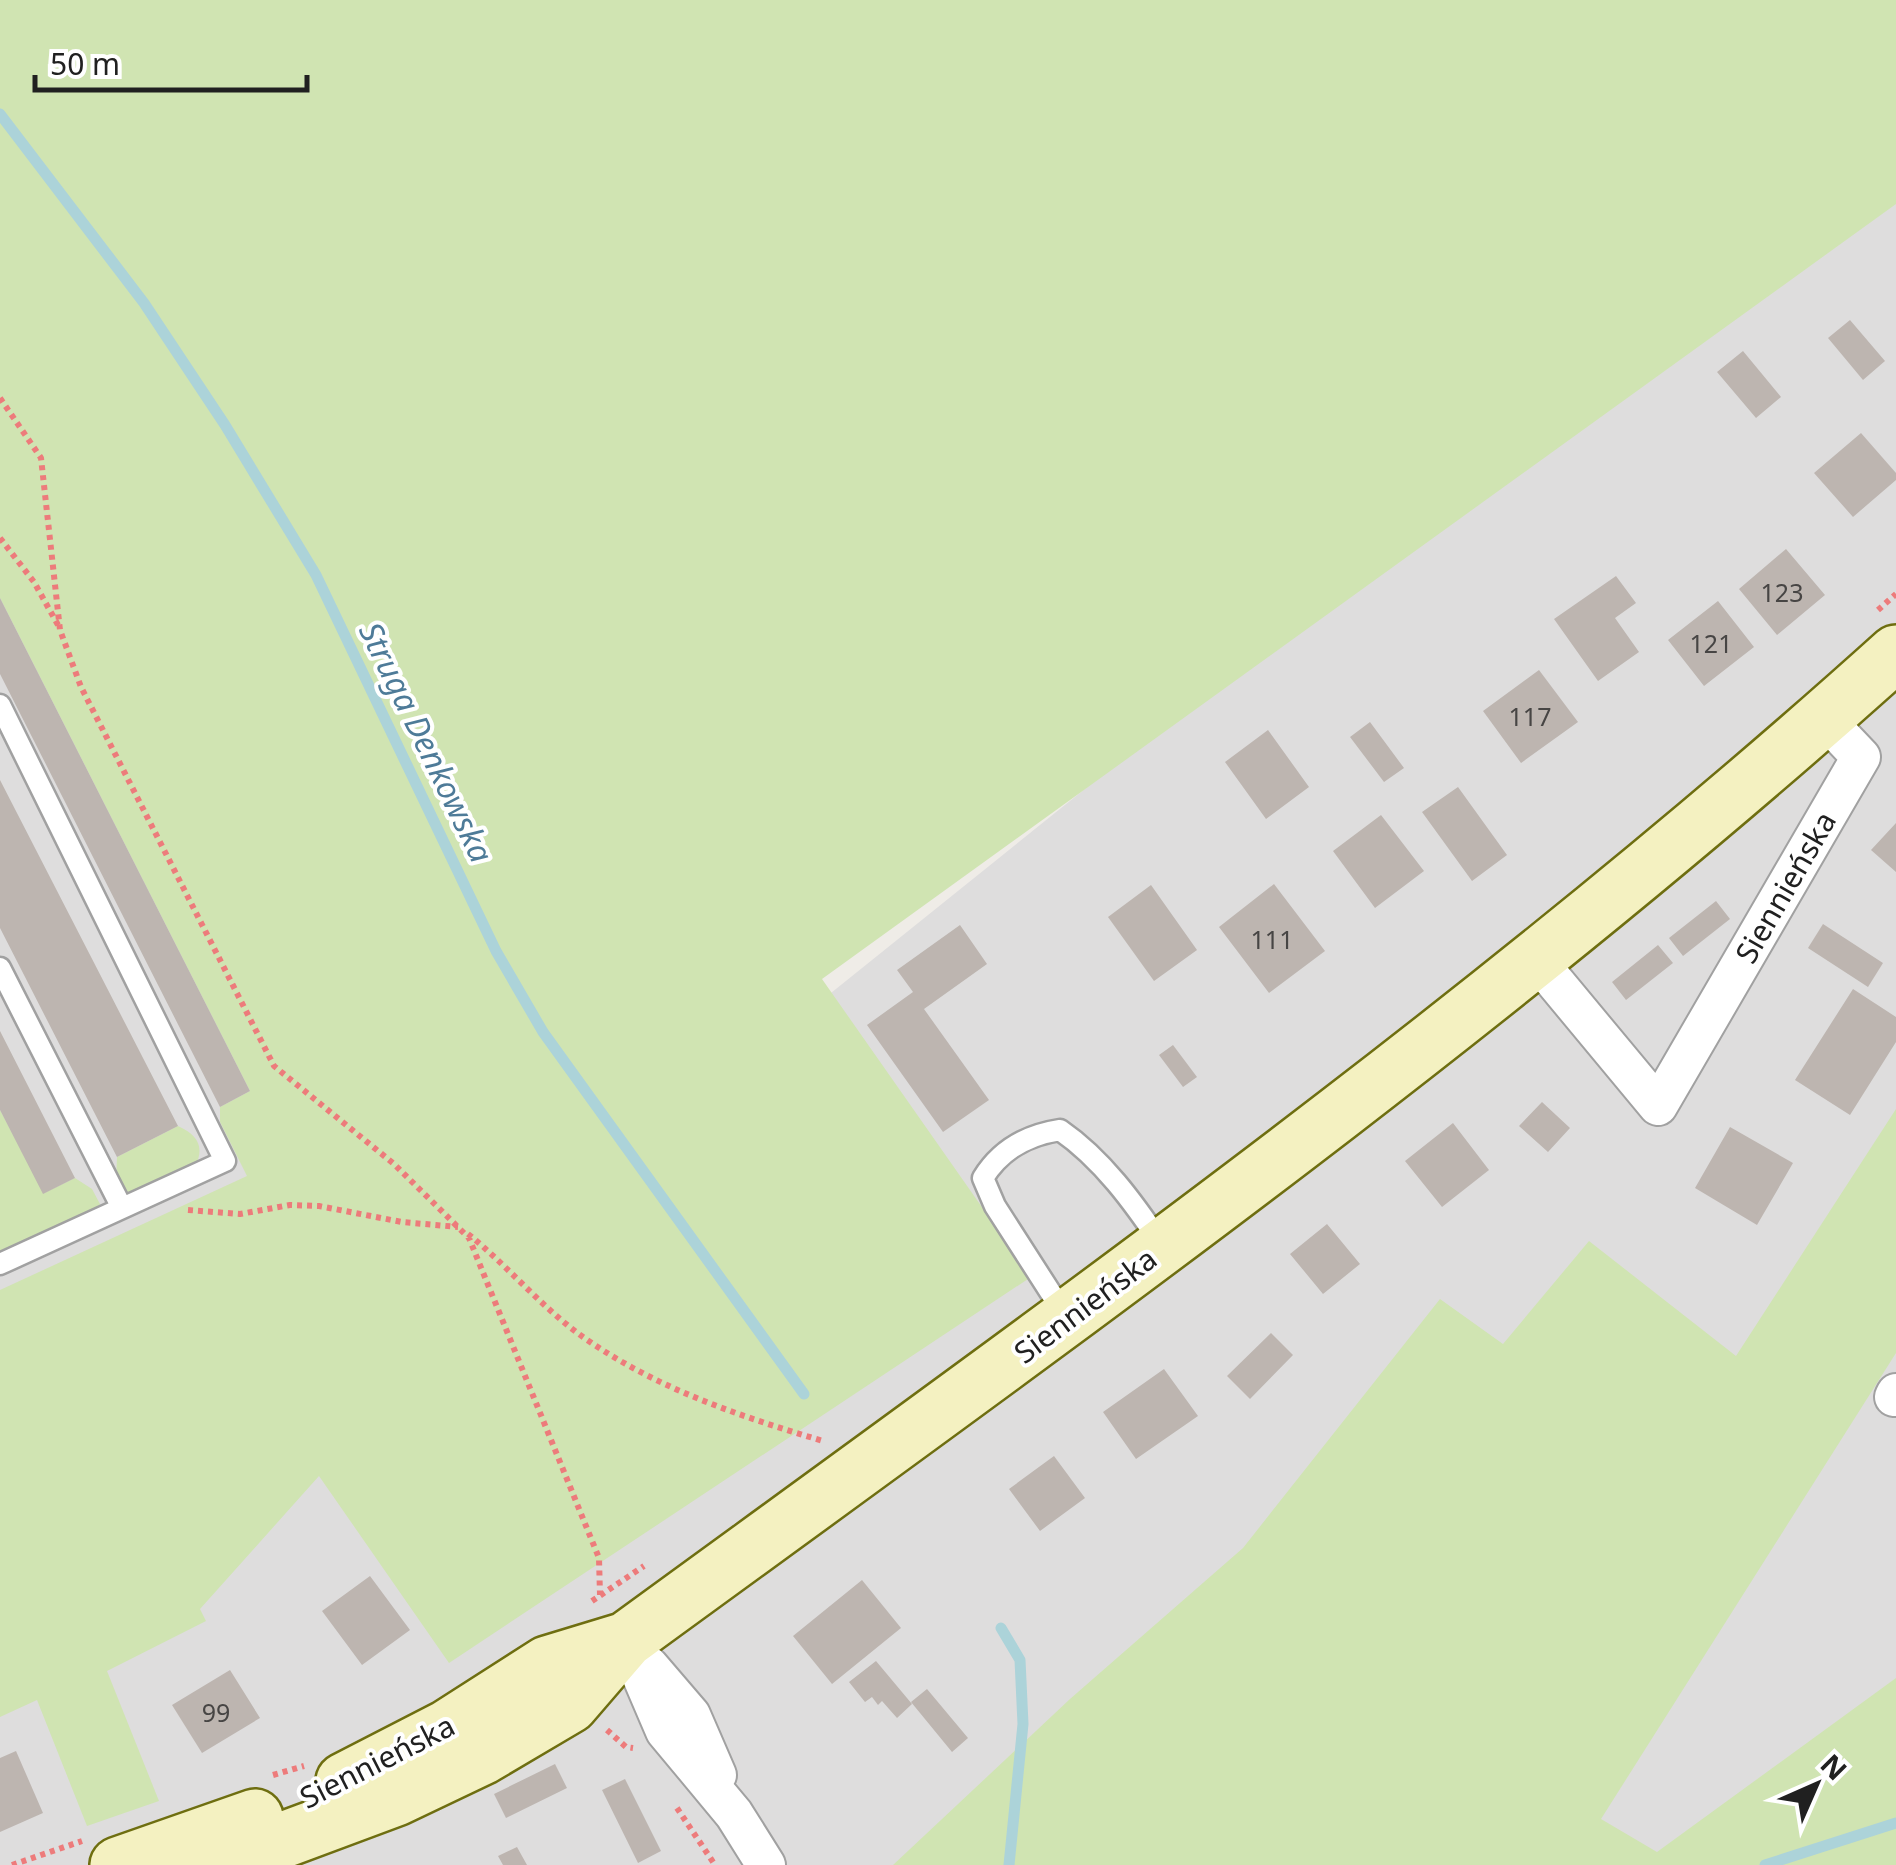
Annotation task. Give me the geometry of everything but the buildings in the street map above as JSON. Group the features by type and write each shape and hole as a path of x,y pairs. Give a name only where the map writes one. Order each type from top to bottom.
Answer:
{"main road":[{"name":"Siennieńska","path":"118,1865 296,1803 400,1754 548,1664 1068,1318 1597,910 1896,652"},
{"name":"Siennieńska","path":"216,1865 396,1798 482,1757 570,1706 613,1618"}],"street":[{"name":"Siennieńska","path":"1535,958 1658,1106 1861,757 1824,718"},
{"path":"613,1618 691,1715 734,1814 766,1865"}],"lane":[{"path":"0,706 225,1161 0,1264"},
{"path":"0,968 121,1206"},
{"path":"1068,1318 995,1206 982,1178 993,1160 1031,1134 1060,1130 1084,1146 1142,1214 1163,1246"}],"path":[{"path":"0,398 41,458 60,630"},
{"path":"0,538 34,582 60,630 81,687 274,1066 394,1164 582,1336 616,1358 734,1414 829,1443"},
{"path":"121,1206 240,1214 290,1205 319,1206 402,1222 460,1228 469,1238 599,1558 613,1618"},
{"path":"603,1728 626,1748 640,1748"},
{"path":"669,1795 716,1865"}],"shaded area":[{"path":"1896,168 1896,1865 0,1865 0,380 597,1181 1722,277"}],"green space":[{"path":"0,0 1896,0 1896,204 822,979 1031,1277 449,1663 319,1476 200,1609 206,1621 107,1671 159,1801 87,1826 37,1700 0,1717 0,1290 247,1176 220,1122 220,1107 250,1091 0,598"},
{"path":"1896,1109 1896,1353 1601,1819 1657,1852 1896,1678 1896,1865 893,1865 1070,1699 1243,1548 1440,1299 1503,1344 1589,1241 1736,1356"},
{"path":"0,1110 44,1193 75,1178 92,1189 100,1204 98,1210 0,1257"},
{"path":"178,1126 198,1142 195,1167 134,1195 127,1192 116,1180 117,1157"}],"waterway":[{"name":"Struga Denkowska","path":"0,114 144,303 225,425 316,575 496,951 543,1032 804,1394"},
{"name":"Struga Denkowska","path":"1001,1628 1020,1660 1023,1724 1009,1865"},
{"path":"1765,1865 1896,1823"}]}
